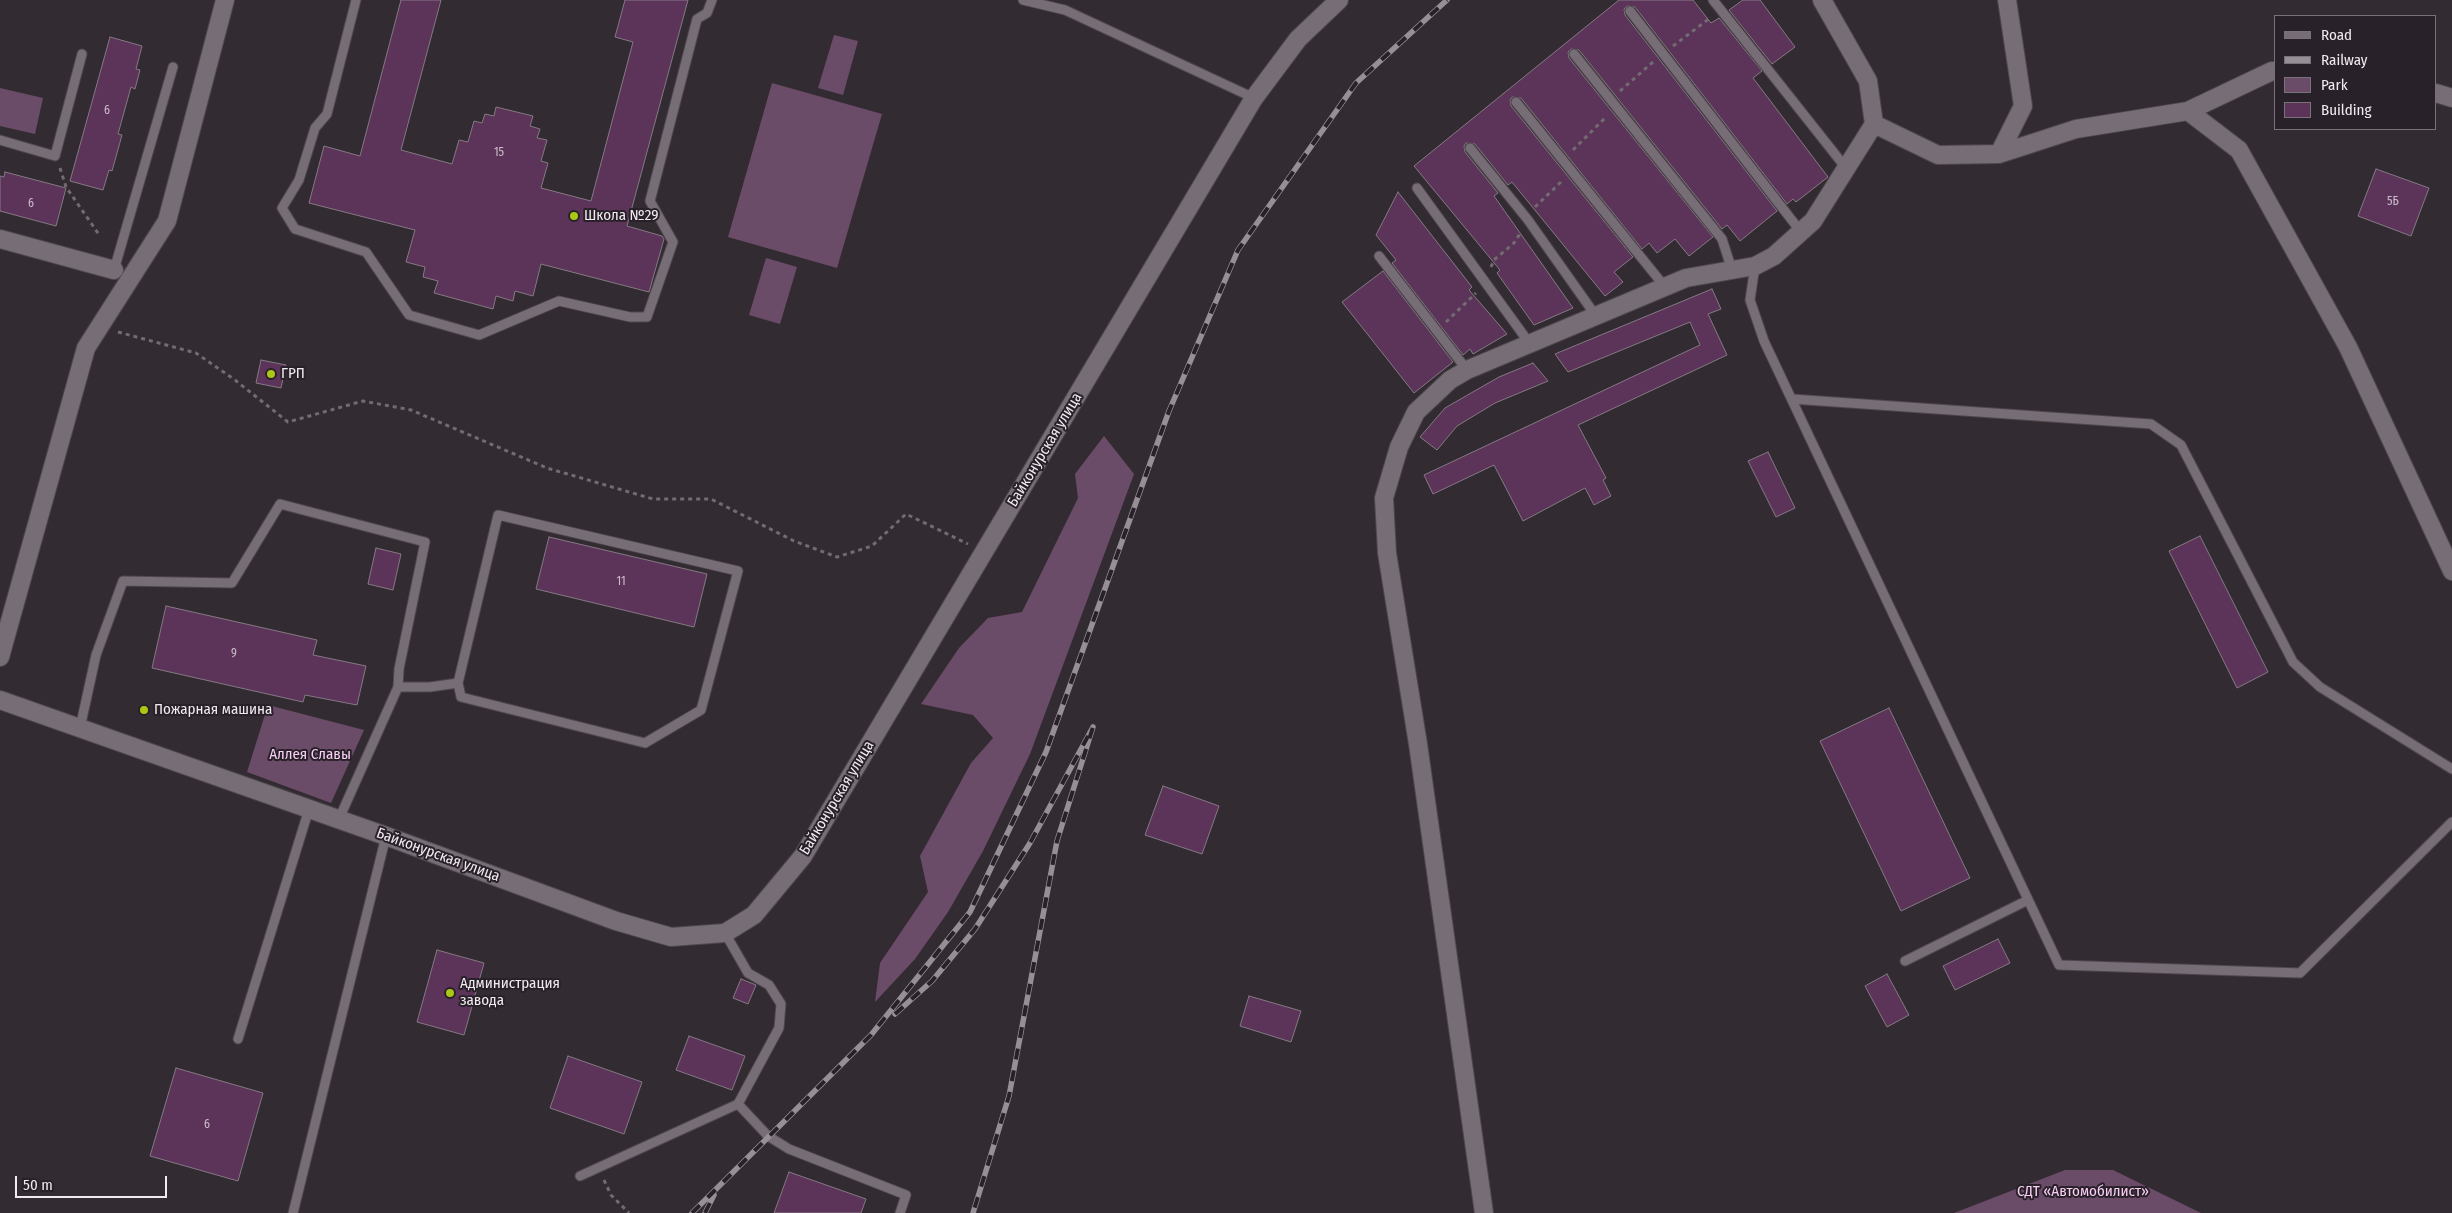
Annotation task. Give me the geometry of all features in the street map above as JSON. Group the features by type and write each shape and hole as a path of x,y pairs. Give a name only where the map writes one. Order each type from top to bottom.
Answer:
{"street":[{"path":"0,657 86,348 167,220 225,0"},
{"name":"Байконурская улица","path":"0,700 339,819 616,921 671,937 725,933 754,915 802,856 1254,98 1298,39 1339,0"},
{"path":"1484,1213 1418,744 1388,552 1384,498 1399,447 1416,412 1450,380 1467,370 1686,278 1755,266 1774,256 1812,221 1874,124 1868,81 1822,0"},
{"path":"1999,154 2023,106 2007,0"},
{"path":"1874,124 1938,155 1999,154 2076,129 2188,110 2274,72"},
{"path":"2437,93 2452,98"},
{"path":"2188,110 2239,150 2348,347 2452,571"},
{"path":"0,239 114,270"}],"lane":[{"path":"356,0 327,114 315,128 299,180 282,208 295,229 366,252 409,315 479,336 558,301 630,317 648,318 673,242 650,201 697,19 707,13 712,0"},
{"path":"1023,0 1065,10 1254,98"},
{"path":"1713,0 1846,168"},
{"path":"1630,11 1801,232"},
{"path":"0,140 55,156 82,54"},
{"path":"1574,54 1722,239 1732,270"},
{"path":"114,270 173,67"},
{"path":"1516,102 1665,287"},
{"path":"1470,148 1528,220 1596,316"},
{"path":"1416,188 1530,345"},
{"path":"1379,256 1467,370"},
{"path":"1755,266 1750,300 1764,340 2059,965 2300,974 2452,822"},
{"path":"1792,399 2151,424 2181,445 2293,662 2320,687 2452,769"},
{"path":"80,728 96,655 123,581 232,584 280,504 425,542 399,669 398,687 339,819"},
{"path":"498,515 738,571 701,710 646,743 461,697 458,683 498,515"},
{"path":"398,687 430,687 458,683"},
{"path":"238,1039 309,809"},
{"path":"293,1213 386,836"},
{"path":"1905,962 2028,900"},
{"path":"580,1176 738,1104 779,1028 781,1004 769,985 748,973 725,933"},
{"path":"738,1104 768,1136 789,1149 906,1196 900,1213"}],"path":[{"path":"55,156 66,187 100,236"},
{"path":"99,327 196,353 235,380 288,422 363,401 373,402 411,410 547,468 653,500 710,498 794,541 837,556 872,546 906,514 984,552"},
{"path":"599,1168 611,1195 630,1213"}],"green space":[{"path":"834,35 858,41 843,95 818,88"},
{"path":"772,83 882,114 837,268 728,237"},
{"path":"0,88 43,98 35,134 0,126"},
{"path":"766,258 797,267 780,324 749,315"},
{"path":"1104,436 1134,474 1030,754 983,851 948,912 915,959 875,1002 880,963 928,892 920,856 971,763 993,738 973,715 921,704 959,648 988,618 1022,612 1078,498 1075,474"},
{"name":"Аллея Славы","path":"268,705 364,730 331,803 247,772"},
{"name":"СДТ «Автомобилист»","path":"2065,1170 2113,1170 2201,1213 1954,1213"}],"building":[{"path":"401,0 441,0 401,150 452,164 459,140 468,142 474,121 482,123 485,114 494,116 496,107 533,116 530,126 540,129 537,138 547,140 541,161 548,163 541,188 591,201 633,42 615,37 625,0 688,0 627,226 662,236 664,239 649,292 541,264 533,296 515,291 513,301 496,296 493,309 434,293 438,281 423,277 425,267 406,262 415,230 309,203 324,146 360,156"},
{"path":"1619,0 1693,0 1711,23 1719,18 1762,71 1753,78 1828,177 1796,202 1793,199 1787,204 1635,7 1627,6 1624,9 1625,15 1777,211 1740,241 1727,225 1722,229 1579,50 1571,49 1568,52 1569,58 1713,237 1689,256 1675,239 1657,253 1649,243 1642,249 1521,98 1512,97 1510,100 1511,106 1633,257 1614,272 1623,282 1605,296 1512,182 1508,185 1475,144 1466,143 1464,146 1465,152 1498,193 1494,196 1573,308 1534,325 1497,273 1500,270 1414,166"},
{"path":"1743,0 1760,0 1795,47 1772,64 1729,10"},
{"path":"110,37 142,46 136,69 140,70 135,89 131,87 118,134 122,135 112,171 109,170 103,190 70,181"},
{"path":"2376,169 2429,188 2411,236 2358,216"},
{"path":"5,172 66,188 56,226 0,211 0,176 4,177"},
{"path":"1398,192 1472,287 1469,290 1507,334 1473,354 1470,349 1463,355 1392,263 1396,260 1376,235"},
{"path":"1383,271 1453,362 1414,393 1342,302"},
{"path":"1712,289 1721,309 1708,314 1727,355 1578,425 1606,478 1603,480 1611,496 1594,505 1585,488 1523,521 1494,465 1433,494 1424,475 1700,345 1690,322 1568,372 1555,354"},
{"name":"ГРП","path":"261,360 286,365 281,388 256,383"},
{"path":"1533,363 1548,381 1495,403 1457,426 1437,450 1420,437 1445,408 1499,377"},
{"path":"1768,452 1795,508 1776,517 1748,461"},
{"path":"2200,536 2268,672 2237,688 2169,551"},
{"path":"549,537 707,574 694,627 536,589"},
{"path":"376,548 401,554 393,590 368,584"},
{"path":"166,606 317,640 313,655 366,666 357,705 305,695 303,702 152,668"},
{"path":"1889,708 1970,878 1901,911 1820,741"},
{"path":"1163,786 1219,806 1202,854 1145,835"},
{"path":"1998,939 2010,963 1955,990 1943,966"},
{"name":"Администрация завода","path":"437,950 484,963 464,1035 417,1022"},
{"path":"1887,974 1909,1015 1887,1027 1865,986"},
{"path":"741,979 756,985 748,1004 733,998"},
{"path":"1249,996 1301,1011 1291,1042 1240,1026"},
{"path":"689,1036 745,1056 732,1090 676,1070"},
{"path":"568,1056 642,1082 624,1134 550,1108"},
{"path":"176,1068 263,1093 238,1181 150,1156"},
{"path":"789,1172 866,1199 861,1213 774,1213"}],"railway":[{"path":"692,1213 871,1035 970,912 1046,752 1169,411 1238,250 1356,83 1447,0"},
{"path":"895,1014 932,981 975,929 1030,843 1093,727 1057,841 1009,1096 973,1213"},
{"path":"705,1213 714,1195"}],"place":[{"name":"Школа №29","path":"574,216"},
{"name":"ГРП","path":"271,374"},
{"name":"Пожарная машина","path":"144,710"},
{"name":"Администрация завода","path":"450,993"}]}
